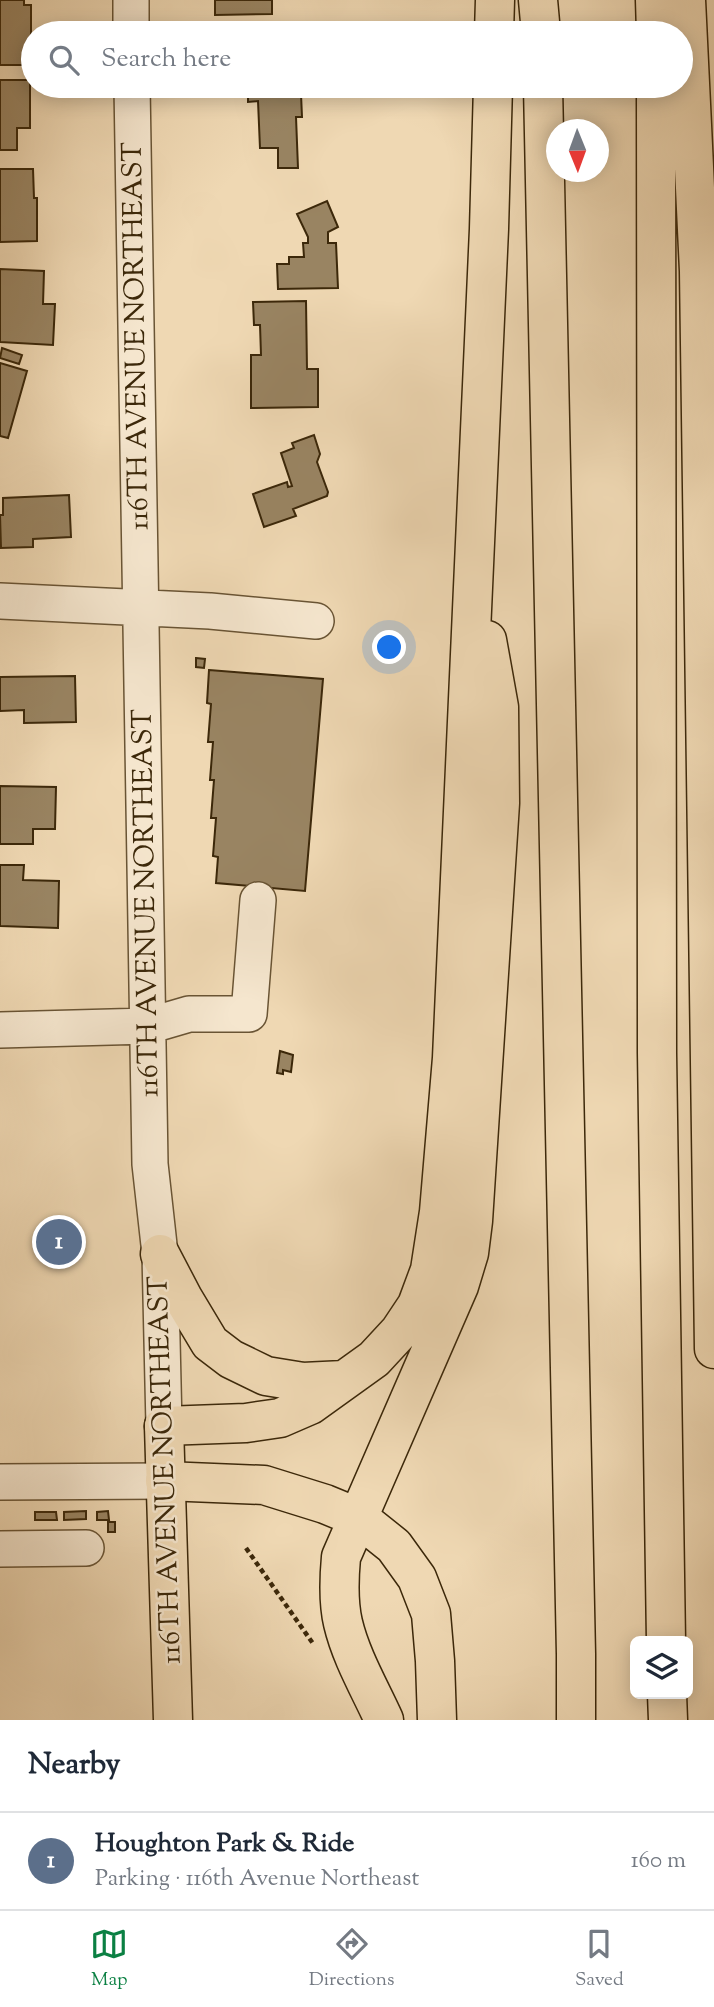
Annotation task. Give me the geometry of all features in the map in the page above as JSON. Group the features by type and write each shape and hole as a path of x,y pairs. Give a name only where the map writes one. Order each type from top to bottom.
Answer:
{"main road":[{"path":"494,21 495,0"},
{"path":"538,0 540,21"},
{"path":"655,0 656,21"},
{"path":"686,0 687,21"},
{"path":"164,1426 246,1423 280,1418 310,1405 374,1359 399,1332 417,1305 430,1270 439,1212 452,1058 493,98"},
{"path":"543,98 576,1720"},
{"path":"656,98 657,1053 666,1636"},
{"path":"691,98 699,271 714,1349"},
{"path":"699,271 714,421"},
{"path":"384,1720 343,1622 341,1557 459,1286 469,1253 500,803 499,707 474,572"},
{"path":"160,1254 210,1343 232,1359 266,1376 303,1382 344,1380"},
{"name":"116TH AVENUE NORTHEAST","path":"164,1426 173,1720"},
{"path":"165,1481 264,1485 359,1518 394,1546 417,1578 431,1614 437,1720"},
{"path":"667,1699 668,1720"}],"street":[{"path":"131,0 131,21"},
{"name":"116TH AVENUE NORTHEAST","path":"132,98 150,1164 160,1254 164,1426"},
{"path":"0,601 210,611 316,621"},
{"path":"0,1030 148,1026 190,1014 248,1014 258,900"},
{"path":"0,1482 165,1481"},
{"path":"0,1549 86,1548"}],"path":[{"path":"246,1548 318,1651"}],"building":[{"path":"0,0 24,0 24,5 31,5 31,21 21,21 21,65 0,65"},
{"path":"215,0 272,0 272,14 215,15"},
{"path":"0,80 21,80 21,98 30,98 30,128 17,128 17,150 0,150"},
{"path":"248,98 301,98 302,117 296,117 298,168 278,168 278,148 260,148 258,101 248,102"},
{"path":"0,169 33,169 34,198 37,198 37,241 0,242"},
{"path":"327,201 338,227 328,232 328,243 336,243 338,288 278,289 277,264 289,264 289,257 304,257 303,243 308,243 308,237 297,214"},
{"path":"0,269 44,271 43,304 55,304 53,345 0,342"},
{"path":"306,301 307,369 318,369 318,407 251,408 251,355 261,355 260,325 254,325 253,302"},
{"path":"2,348 22,355 19,364 0,358"},
{"path":"0,363 27,371 8,438 0,436"},
{"path":"314,435 320,454 317,462 327,496 293,509 296,516 264,527 253,494 287,482 288,487 292,486 281,453 294,448 292,443"},
{"path":"69,495 71,537 33,539 33,547 1,548 0,515 3,515 3,498"},
{"path":"196,658 205,659 204,668 196,667"},
{"path":"209,670 323,679 305,891 216,883 218,857 213,856 216,818 211,818 214,780 210,780 213,742 208,742 211,704 207,703"},
{"path":"75,676 76,722 24,723 24,710 0,711 0,677"},
{"path":"0,786 56,787 55,829 33,829 33,844 0,844"},
{"path":"0,865 24,865 23,880 59,881 58,928 0,926"},
{"path":"280,1051 293,1055 291,1072 283,1070 283,1074 277,1073"},
{"path":"86,1511 86,1519 64,1520 64,1512"},
{"path":"108,1511 109,1520 97,1520 97,1512"},
{"path":"35,1512 56,1512 57,1520 35,1520"},
{"path":"108,1522 115,1522 115,1532 108,1532"}],"place":[{"name":"Houghton Park & Ride","path":"59,1242"}]}
